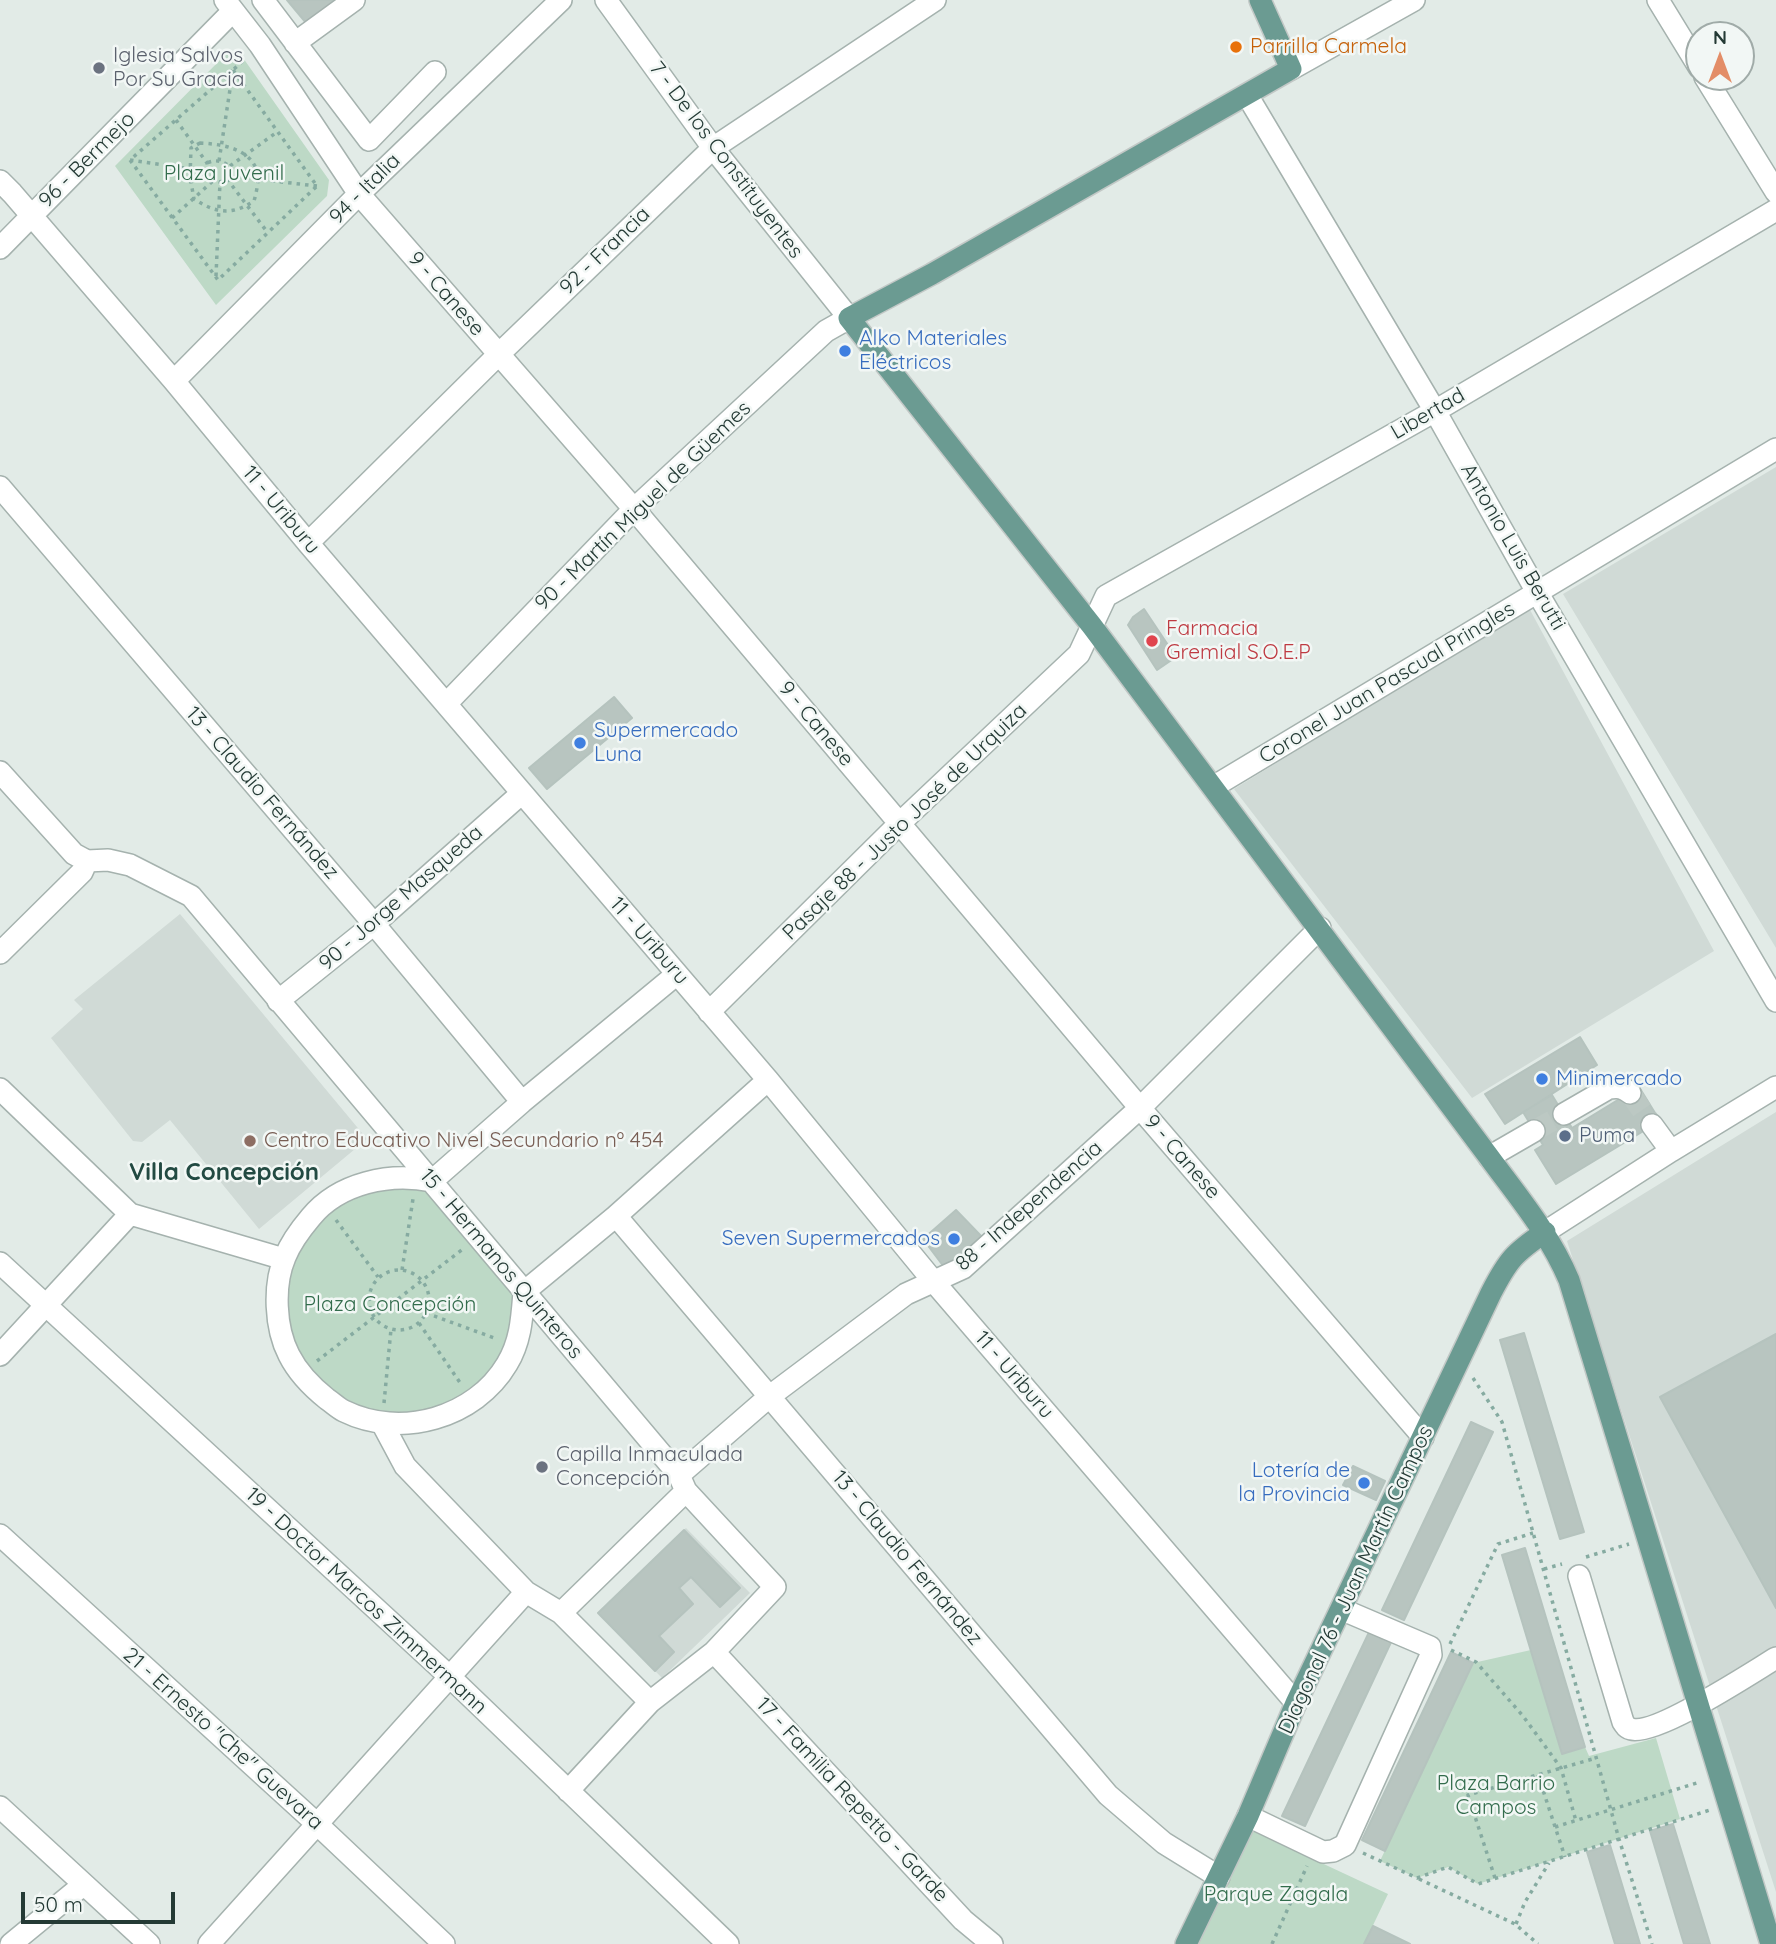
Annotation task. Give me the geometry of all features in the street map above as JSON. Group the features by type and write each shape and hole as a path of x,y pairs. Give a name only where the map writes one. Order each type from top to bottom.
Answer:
{"main road":[{"path":"1260,0 1291,69 932,274 849,318 1092,626 1545,1232 1569,1280 1771,1944"},
{"name":"Diagonal 76 - Juan Martín Campos","path":"1186,1944 1248,1815 1296,1703 1507,1264 1525,1245 1545,1232"}],"street":[{"path":"263,0 369,140 435,72"},
{"path":"295,44 354,0"},
{"name":"94 - Italia","path":"174,381 359,194 561,0"},
{"name":"7 - De los Constituyentes","path":"606,0 713,148 849,318"},
{"name":"92 - Francia","path":"308,543 713,148 935,0"},
{"path":"1291,69 1414,0"},
{"path":"1658,0 1685,44"},
{"name":"9 - Canese","path":"229,6 260,45 359,194 634,509 1140,1108 1423,1437"},
{"name":"96 - Bermejo","path":"0,248 229,6"},
{"path":"1714,91 1776,192"},
{"name":"Antonio Luis Berutti","path":"1247,95 1435,411 1537,592 1776,1001"},
{"name":"11 - Uriburu","path":"0,181 174,381 308,543 768,1080 934,1282 1296,1703"},
{"name":"Libertad","path":"1092,626 1106,596 1435,411 1776,210"},
{"name":"90 - Martín Miguel de Güemes","path":"446,704 634,509 826,331 849,318"},
{"name":"Coronel Juan Pascual Pringles","path":"1213,787 1776,449"},
{"name":"13 - Claudio Fernández","path":"0,487 374,924 522,1102"},
{"name":"Pasaje 88 - Justo José de Urquiza","path":"709,1012 901,823 1079,654 1092,626"},
{"path":"0,772 74,854 87,861 82,872 0,953"},
{"name":"90 - Jorge Masqueda","path":"278,1001 374,924 522,793"},
{"name":"15 - Hermanos Quinteros","path":"87,861 108,860 130,865 191,896 424,1179 479,1237 682,1483 775,1587 714,1652"},
{"name":"88 - Independencia","path":"561,1613 682,1483 770,1396 906,1294 964,1268 1140,1108 1320,928"},
{"path":"677,974 424,1179 392,1177 353,1187 318,1208 293,1239 284,1259 279,1276 277,1316 288,1355 312,1387 344,1411 382,1423 419,1423 454,1412 472,1401 484,1392 507,1364 521,1330 524,1292 616,1216 768,1080"},
{"path":"1564,1114 1609,1088 1617,1087 1630,1093"},
{"path":"1545,1232 1776,1087"},
{"path":"0,1089 130,1213 284,1259"},
{"path":"1652,1125 1671,1151"},
{"path":"1489,1157 1534,1130"},
{"path":"0,1355 130,1213"},
{"name":"13 - Claudio Fernández","path":"616,1216 1108,1795 1164,1843 1219,1877"},
{"name":"19 - Doctor Marcos Zimmermann","path":"0,1263 449,1676 728,1944"},
{"path":"382,1423 405,1466 526,1592 561,1613 650,1702"},
{"name":"21 - Ernesto \"Che\" Guevara","path":"0,1535 317,1824 444,1944"},
{"path":"1577,1565 1623,1722 1633,1730 1666,1722 1776,1658"},
{"path":"209,1944 526,1592"},
{"path":"1248,1815 1323,1852 1345,1845 1431,1656 1430,1647 1341,1609"},
{"path":"568,1791 650,1702 714,1652"},
{"name":"17 - Familia Repetto - Garde","path":"714,1652 963,1920 992,1944"},
{"path":"0,1807 149,1944"},
{"path":"11,1944 83,1885"}],"path":[{"path":"130,160 260,45"},
{"path":"233,70 317,186"},
{"path":"219,161 233,70"},
{"path":"176,120 217,181 219,210 216,278"},
{"path":"268,233 228,178 230,166 277,132"},
{"path":"200,143 221,145 245,155 254,165 258,180 254,201 243,208 219,210 209,209 194,199 190,169 191,148 194,146 200,143"},
{"path":"130,160 210,172"},
{"path":"130,160 216,278"},
{"path":"207,163 215,160 230,166"},
{"path":"172,218 217,181 228,178 317,186"},
{"path":"216,278 218,280 317,186"},
{"path":"402,1270 424,1179"},
{"path":"324,1204 378,1278"},
{"path":"301,1373 479,1237"},
{"path":"402,1270 423,1280 430,1300 419,1323 406,1329 391,1329 374,1317 369,1306 369,1293 378,1278 389,1271 402,1270"},
{"path":"426,1313 515,1345"},
{"path":"419,1323 472,1401"},
{"path":"382,1423 391,1329"},
{"path":"1460,1359 1502,1422 1651,1944"},
{"path":"1544,1569 1577,1565 1648,1539"},
{"path":"1430,1647 1452,1650 1476,1662 1523,1716 1561,1768 1576,1821"},
{"path":"1495,1879 1468,1795 1596,1758"},
{"path":"1538,1774 1564,1857"},
{"path":"1555,1827 1720,1776"},
{"path":"1417,1878 1448,1867 1478,1884 1729,1804"},
{"path":"1345,1845 1515,1924 1538,1944"},
{"path":"1272,1944 1315,1848"},
{"path":"1515,1924 1550,1861"}],"shaded area":[{"path":"1776,467 1776,948 1563,594"},
{"path":"1529,608 1714,951 1472,1098 1234,789"},
{"path":"180,914 367,1139 259,1229 170,1120 142,1142 133,1141 51,1038 83,1009 74,1000"},
{"path":"1776,1112 1776,1892 1567,1241"},
{"path":"686,1528 750,1593 662,1678 598,1613"}],"green space":[{"name":"Plaza juvenil","path":"225,55 241,55 329,180 327,196 216,305 115,166"},
{"name":"Plaza Concepción","path":"417,1177 524,1292 521,1330 484,1392 419,1423 344,1411 288,1355 279,1276 319,1208"},
{"name":"Plaza Barrio Campos","path":"1531,1650 1562,1753 1585,1747 1589,1756 1656,1738 1680,1819 1478,1884 1448,1867 1417,1878 1380,1861 1473,1663"},
{"name":"Parque Zagala","path":"1253,1831 1388,1894 1364,1944 1197,1944"}],"building":[{"path":"287,0 339,0 307,24"},
{"name":"Farmacia Gremial S.O.E.P","path":"1144,609 1176,657 1157,670 1128,625 1133,617"},
{"name":"Supermercado Luna","path":"614,697 632,718 547,789 529,768"},
{"name":"Minimercado","path":"1580,1037 1597,1065 1505,1124 1485,1094"},
{"path":"1639,1087 1660,1121 1556,1184 1535,1150 1543,1145 1523,1112 1552,1095 1572,1128"},
{"name":"Seven Supermercados","path":"956,1210 984,1239 950,1268 944,1267 923,1239"},
{"path":"1524,1333 1584,1532 1560,1539 1500,1340"},
{"path":"1776,1334 1776,1608 1660,1397"},
{"path":"1471,1422 1493,1432 1404,1620 1382,1610"},
{"name":"Lotería de la Provincia","path":"1353,1466 1385,1481 1376,1500 1343,1485"},
{"path":"684,1530 740,1588 720,1607 691,1577 679,1588 693,1604 659,1636 674,1652 655,1671 598,1613"},
{"path":"1525,1548 1585,1747 1562,1754 1502,1555"},
{"path":"1371,1628 1393,1638 1305,1826 1282,1816"},
{"path":"1451,1652 1473,1663 1385,1851 1362,1840"},
{"path":"1673,1824 1710,1944 1684,1944 1650,1831"},
{"path":"1610,1845 1640,1944 1615,1944 1587,1852"},
{"path":"1373,1926 1410,1944 1364,1944"}],"tunnel":[{"path":"1630,1093 1652,1125"},
{"path":"1534,1131 1564,1114"}],"place":[{"name":"Parrilla Carmela","path":"1236,47"},
{"name":"Iglesia Salvos Por Su Gracia","path":"99,68"},
{"name":"Alko Materiales Eléctricos","path":"845,351"},
{"name":"Farmacia Gremial S.O.E.P","path":"1152,641"},
{"name":"Supermercado Luna","path":"580,743"},
{"name":"Minimercado","path":"1542,1079"},
{"name":"Puma","path":"1565,1136"},
{"name":"Centro Educativo Nivel Secundario nº 454","path":"250,1141"},
{"name":"Seven Supermercados","path":"954,1239"},
{"name":"Capilla Inmaculada Concepción","path":"542,1467"},
{"name":"Lotería de la Provincia","path":"1364,1483"}],"district":[{"name":"Villa Concepción","path":"224,1173"}]}
